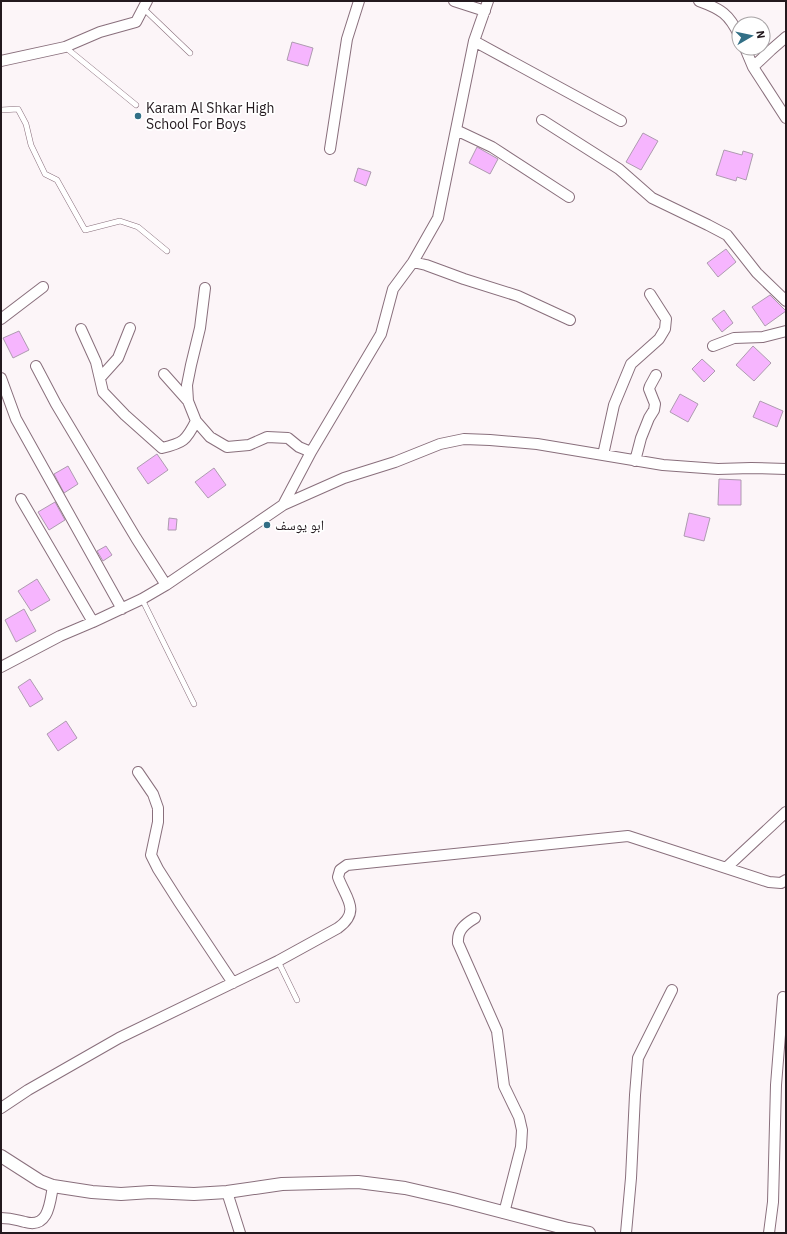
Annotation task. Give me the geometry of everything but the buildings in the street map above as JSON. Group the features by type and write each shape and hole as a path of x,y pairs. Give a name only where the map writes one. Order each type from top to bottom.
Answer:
{"street":[{"path":"330,149 347,39 359,1"},
{"path":"454,1 485,11"},
{"path":"283,505 311,452 381,334 394,289 413,262 438,218 474,41 488,1"},
{"path":"699,1 717,8 725,13 731,21"},
{"path":"1,61 65,47 100,32 136,22 145,5"},
{"path":"753,67 786,37"},
{"path":"474,41 621,121"},
{"path":"748,56 753,67 786,118"},
{"path":"542,120 619,169 652,198 727,235 756,272 786,300"},
{"path":"456,130 492,147 569,198"},
{"path":"413,262 518,296 570,320"},
{"path":"1,319 43,287"},
{"path":"206,288 200,328 187,385 188,401 196,421 210,437 228,447 249,444 267,437 288,438 299,447 311,452"},
{"path":"603,455 614,405 631,364 660,339 665,329 666,319 650,294"},
{"path":"100,378 118,358 130,328"},
{"path":"81,329 96,362 103,392 125,415 162,448 178,444 190,434 196,421"},
{"path":"713,346 734,338 763,337 786,330"},
{"path":"36,366 56,404 136,538 166,585"},
{"path":"164,374 188,401"},
{"path":"634,461 641,438 654,410 655,404 650,386 656,375"},
{"path":"1,378 16,419 122,609"},
{"path":"1,666 60,636 142,599 166,585 283,505 344,478 395,462 440,444 464,439 490,440 537,444 663,465 718,469 786,469"},
{"path":"21,499 93,622"},
{"path":"138,772 153,794 158,808 158,822 151,855 179,902 233,983"},
{"path":"727,867 786,812"},
{"path":"1,1108 28,1090 119,1038 278,961 338,928 349,916 351,906 338,876 341,868 349,865 628,836 727,867 769,882 784,884"},
{"path":"475,918 461,928 458,935 458,942 497,1031 504,1086 519,1117 522,1130 522,1147 504,1213"},
{"path":"626,1233 631,1178 634,1095 638,1058 672,990"},
{"path":"769,1233 773,1202 776,1085 783,997"},
{"path":"1,1156 40,1181 53,1186 92,1192 121,1194 152,1192 194,1194 227,1192 282,1184 358,1182 405,1188 453,1199 568,1231 589,1233"},
{"path":"1,1218 12,1218 29,1223 42,1220 47,1214 53,1186"},
{"path":"227,1192 240,1233"}],"lane":[{"path":"145,5 190,54"},
{"path":"65,47 136,105"},
{"path":"1,110 18,109 26,124 31,145 45,174 57,180 85,230 120,221 138,227 167,251"},
{"path":"142,599 194,704"},
{"path":"278,961 297,1000"}],"place":[{"name":"Karam Al Shkar High School For Boys","path":"138,116"},
{"name":"ابو يوسف","path":"267,525"}]}
